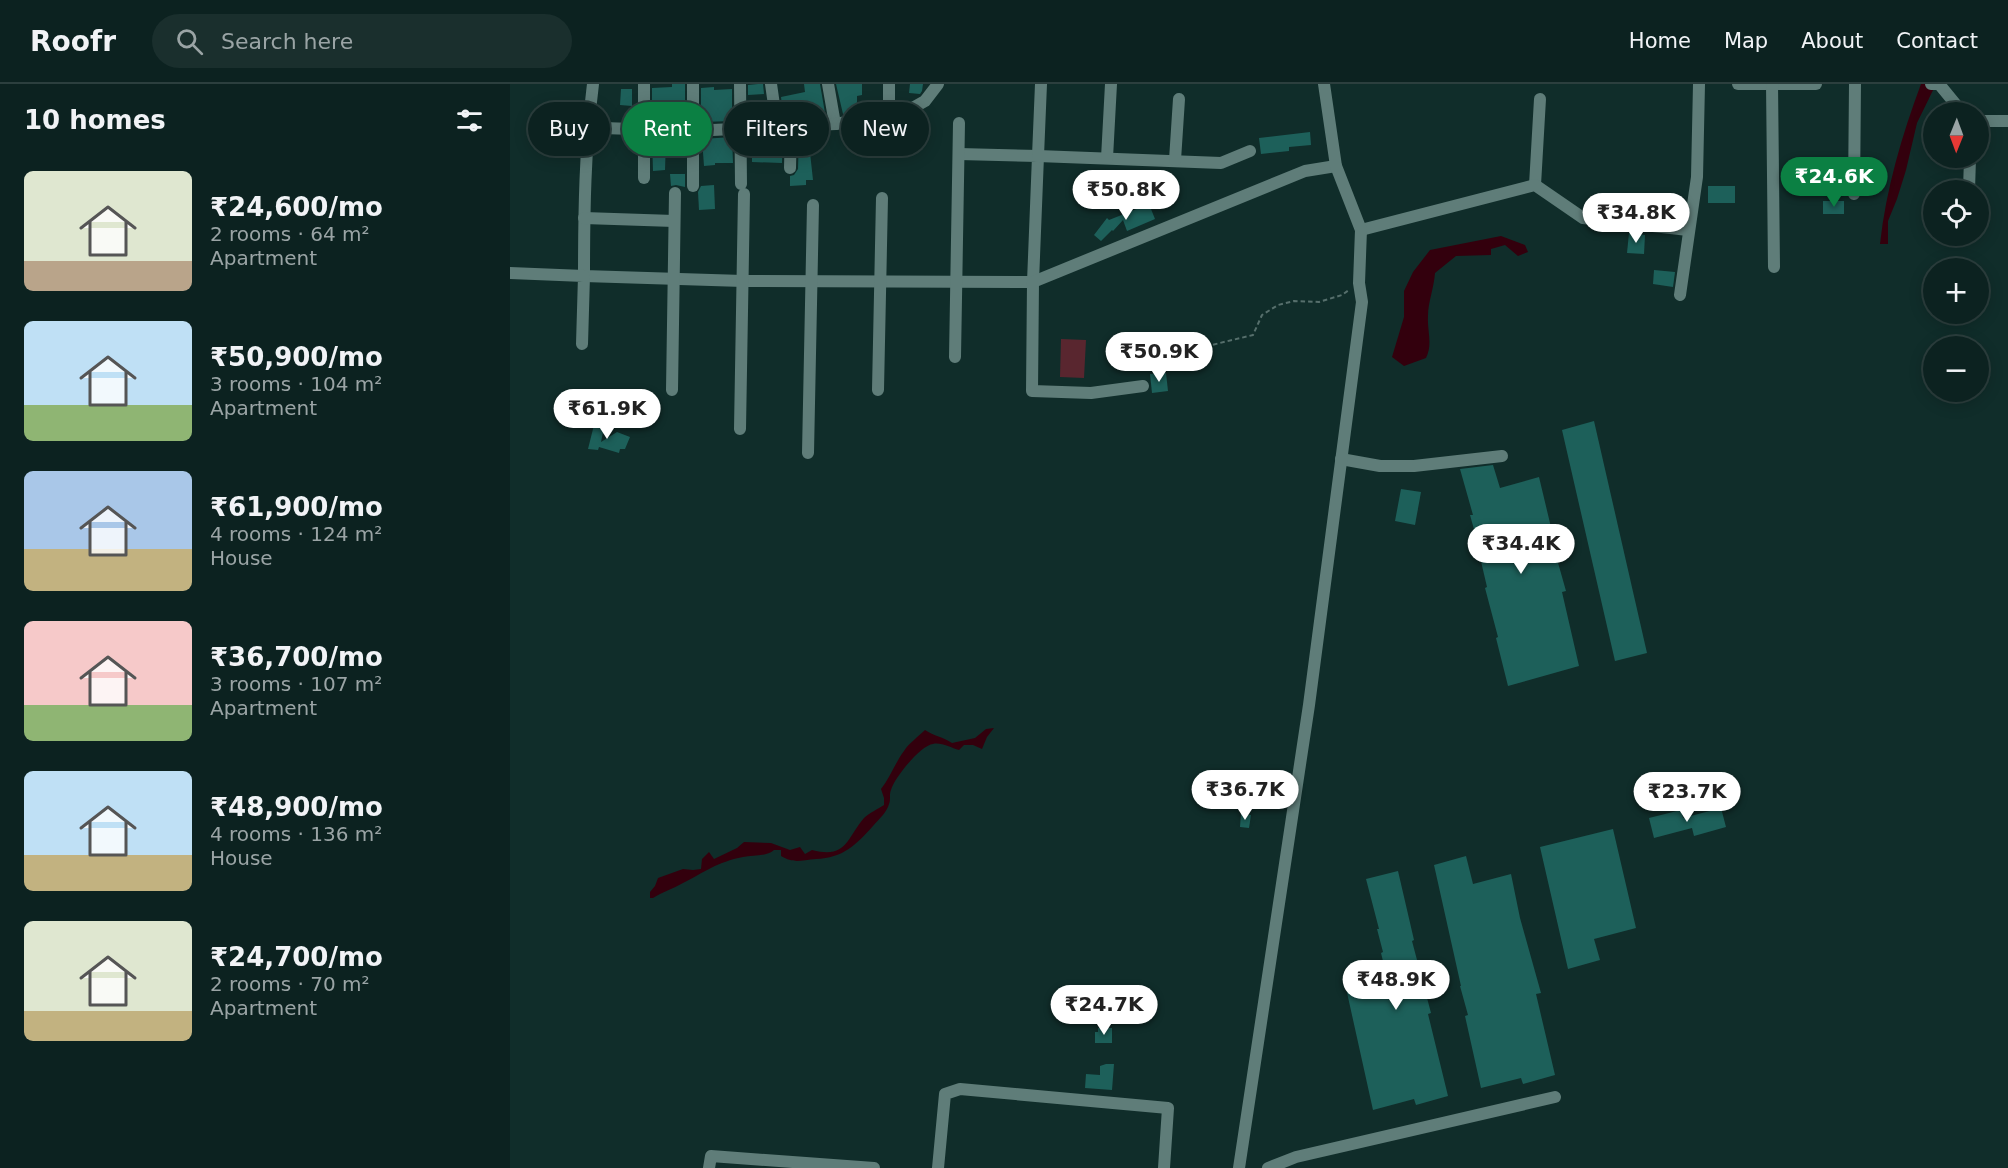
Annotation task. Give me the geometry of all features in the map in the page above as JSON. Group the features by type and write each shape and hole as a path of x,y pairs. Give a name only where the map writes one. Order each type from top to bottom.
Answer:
{"street":[{"path":"582,344 586,152 593,84"},
{"path":"644,84 644,102"},
{"path":"693,84 693,102"},
{"path":"740,84 740,102"},
{"path":"771,84 774,102"},
{"path":"828,84 835,124"},
{"path":"889,84 889,102"},
{"path":"923,102 938,84"},
{"path":"1041,84 1032,391 1091,393 1143,386"},
{"path":"1107,158 1111,84"},
{"path":"1239,1168 1309,705 1362,302 1359,283 1361,230 1336,165 1324,84"},
{"path":"1680,295 1697,177 1699,84"},
{"path":"1738,84 1816,84"},
{"path":"1772,84 1774,267"},
{"path":"1854,194 1855,84"},
{"path":"1930,84 1939,84 1954,102"},
{"path":"1175,160 1179,99"},
{"path":"1535,186 1539,99"},
{"path":"1989,121 2008,121"},
{"path":"829,124 841,123"},
{"path":"955,357 959,123"},
{"path":"959,154 1221,163 1250,152"},
{"path":"644,156 644,178"},
{"path":"692,156 693,186"},
{"path":"740,429 743,281 741,156"},
{"path":"790,156 790,168"},
{"path":"510,273 743,281 1034,282 1305,171 1336,165"},
{"path":"1361,230 1535,186 1583,218 1688,230"},
{"path":"672,390 675,193"},
{"path":"878,390 882,198"},
{"path":"808,453 813,205"},
{"path":"584,218 674,221"},
{"path":"1341,459 1380,466 1414,466 1502,456"},
{"path":"938,1168 945,1094 960,1089 1168,1108 1164,1168"},
{"path":"1268,1168 1296,1157 1555,1098"},
{"path":"709,1168 711,1156 874,1168"}],"path":[{"path":"1162,357 1253,335 1262,315 1278,306 1294,301 1318,302 1342,295 1359,283"}],"shaded area":[{"path":"1921,84 1936,84 1927,102 1923,102 1923,111 1917,123 1906,170 1888,221 1888,244 1880,244 1886,203 1907,123"},
{"path":"1501,236 1525,245 1528,252 1518,256 1505,245 1491,249 1491,255 1456,256 1435,273 1428,311 1429,343 1426,358 1404,366 1392,357 1404,317 1404,291 1413,272 1430,250"},
{"path":"1061,339 1086,340 1084,378 1060,377"},
{"path":"994,728 982,749 973,745 964,745 959,750 936,744 922,750 897,778 890,792 890,802 885,813 861,839 841,853 826,858 794,861 781,856 781,850 774,850 763,855 734,859 650,898 650,892 658,878 683,869 701,869 702,859 709,852 714,859 744,842 771,843 790,850 800,847 805,854 812,850 832,852 839,849 849,840 864,818 884,805 881,789 906,748 925,730 952,743 975,738 986,729"}],"building":[{"path":"672,84 685,84 685,102 652,102 652,88 672,87"},
{"path":"763,84 764,94 748,95 748,85"},
{"path":"804,84 820,84 823,102 782,102 781,97 805,92"},
{"path":"836,84 862,84 862,95 857,96 857,102 841,102 841,105"},
{"path":"910,84 923,84 920,94 909,93"},
{"path":"701,88 732,89 732,102 724,102 724,121 712,122 712,102 701,102"},
{"path":"621,89 632,89 632,102 622,102 620,105"},
{"path":"1310,132 1311,145 1289,147 1289,151 1261,154 1259,138"},
{"path":"712,138 724,138 724,156 733,156 733,163 715,163 715,165 704,166 703,156 712,156"},
{"path":"653,156 665,156 665,170 653,171"},
{"path":"752,156 782,156 782,163 752,162"},
{"path":"798,156 810,156 813,180 806,180 806,185 790,186 790,176 794,175 798,169"},
{"path":"670,174 685,174 685,187 671,186"},
{"path":"714,185 715,209 699,210 698,192 701,186"},
{"path":"1708,186 1735,186 1735,203 1708,203"},
{"path":"1823,201 1844,201 1844,214 1823,214"},
{"path":"1149,204 1155,219 1127,231 1123,220 1101,241 1094,235 1107,218 1109,220"},
{"path":"1629,233 1645,235 1644,254 1627,253"},
{"path":"1654,270 1675,272 1673,287 1653,284"},
{"path":"1166,373 1168,391 1152,393 1150,374"},
{"path":"595,421 605,423 601,442 617,432 630,437 625,449 620,449 619,453 599,447 598,450 588,449"},
{"path":"1594,421 1647,653 1615,661 1562,430"},
{"path":"1493,465 1500,488 1539,477 1555,544 1553,545 1566,591 1562,592 1579,666 1508,686 1470,515 1473,515 1460,469"},
{"path":"1401,489 1421,492 1415,525 1395,521"},
{"path":"1721,808 1726,827 1694,836 1692,828 1654,838 1649,818 1681,810 1683,818"},
{"path":"1241,814 1251,815 1249,828 1240,827"},
{"path":"1613,829 1636,928 1594,939 1600,960 1568,969 1540,847"},
{"path":"1466,856 1473,884 1511,874 1520,918 1541,993 1536,994 1555,1075 1523,1084 1521,1078 1481,1088 1465,1016 1468,1015 1434,865"},
{"path":"1398,871 1448,1096 1416,1105 1414,1099 1373,1110 1346,988 1387,977 1377,929 1379,929 1366,879"},
{"path":"1098,1028 1112,1028 1112,1043 1095,1043 1095,1032 1098,1032"},
{"path":"1114,1064 1112,1090 1085,1088 1086,1074 1100,1075 1100,1066"}]}
